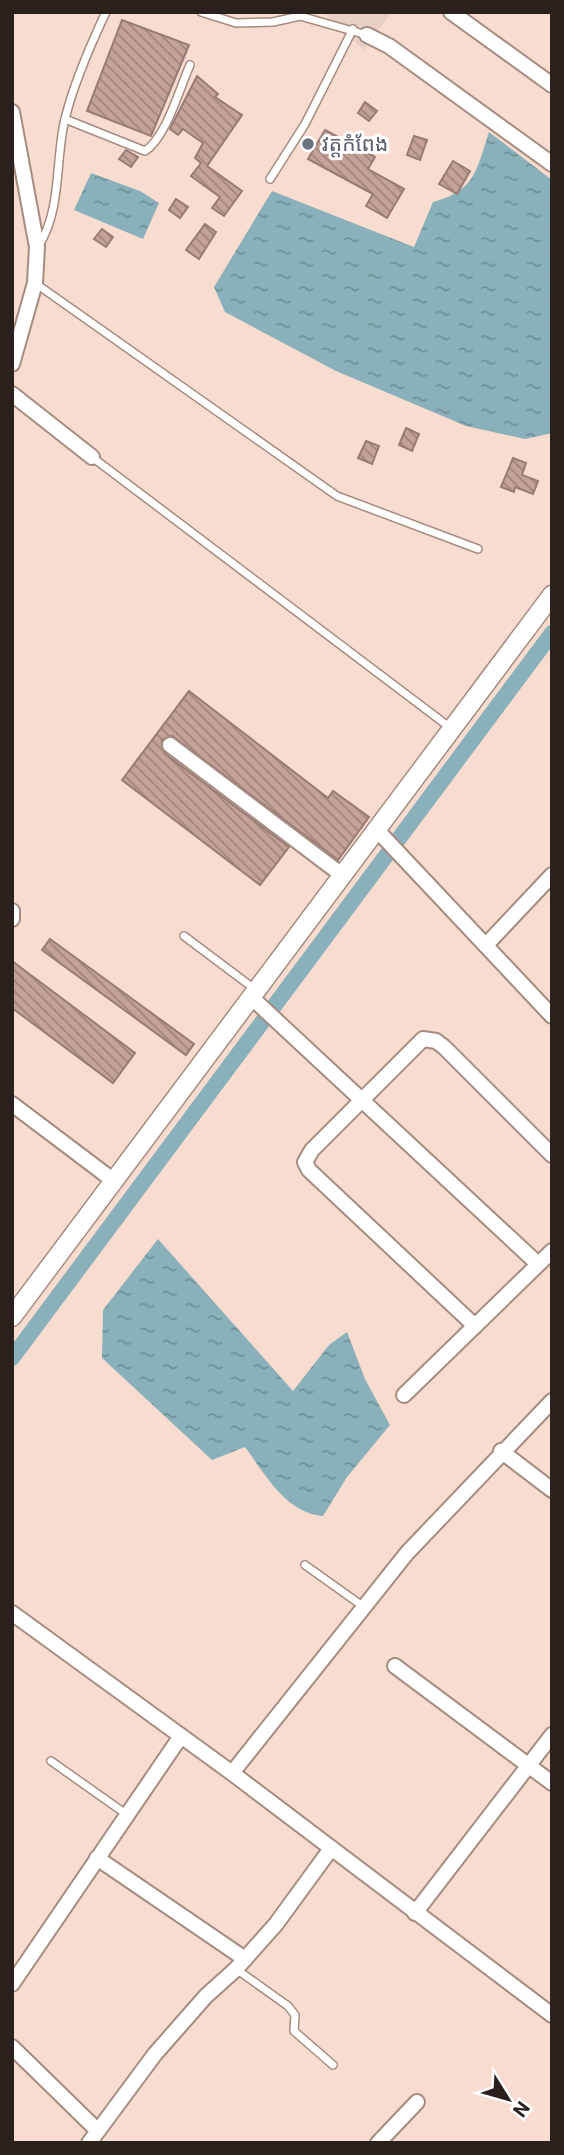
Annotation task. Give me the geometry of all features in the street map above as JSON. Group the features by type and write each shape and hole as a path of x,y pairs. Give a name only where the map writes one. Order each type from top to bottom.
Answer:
{"street":[{"path":"451,12 552,85"},
{"path":"367,35 389,46 552,164"},
{"path":"12,112 37,247 35,283 13,360"},
{"path":"12,394 92,457"},
{"path":"12,1317 256,997 342,875 387,840 452,729 552,595"},
{"path":"170,745 342,875"},
{"path":"387,840 552,1016"},
{"path":"486,945 552,875"},
{"path":"12,911 12,919"},
{"path":"256,997 282,1025 538,1264"},
{"path":"475,1326 309,1170 305,1162 312,1150 423,1040 436,1041 552,1155"},
{"path":"12,1104 114,1181"},
{"path":"404,1395 552,1251"},
{"path":"232,1773 407,1553 501,1451 552,1401"},
{"path":"501,1451 552,1490"},
{"path":"12,1613 232,1773 330,1850 552,2015"},
{"path":"395,1666 552,1783"},
{"path":"415,1913 527,1764 552,1735"},
{"path":"12,1984 181,1736"},
{"path":"12,2046 93,2136 155,2054 206,1996 241,1964 276,1924 330,1850"},
{"path":"97,1858 241,1964"},
{"path":"378,2143 416,2102"}],"lane":[{"path":"37,247 49,229 65,119 87,54 106,12"},
{"path":"201,12 236,23 272,22 300,14 367,35"},
{"path":"270,178 305,124 353,29"},
{"path":"65,119 145,151 153,146 161,133 190,65"},
{"path":"35,283 337,496 478,549"},
{"path":"92,457 452,729"},
{"path":"184,936 256,997"},
{"path":"305,1565 364,1607"},
{"path":"51,1761 126,1814"},
{"path":"241,1964 288,2006 295,2015 294,2031 332,2066"}],"shaded area":[{"path":"323,12 392,12 364,50"}],"water":[{"path":"489,132 552,180 552,433 525,439 466,426 336,371 225,312 214,287 272,191 414,247 433,202 458,191 472,177"},
{"path":"91,173 140,191 159,203 143,239 74,210"},
{"path":"158,1239 293,1391 329,1345 347,1332 365,1379 390,1425 347,1477 323,1516 298,1508 287,1500 245,1447 212,1460 102,1358 103,1310"}],"building":[{"path":"122,20 189,45 151,136 87,111"},
{"path":"197,76 218,94 215,97 242,115 207,166 242,191 224,216 212,208 220,197 191,176 201,163 195,158 203,143 183,129 178,135 170,129"},
{"path":"365,102 377,111 369,121 358,113"},
{"path":"325,130 375,157 368,169 404,189 387,218 366,206 373,194 308,159"},
{"path":"414,136 427,140 420,160 407,155"},
{"path":"126,150 138,157 131,167 119,159"},
{"path":"453,161 470,171 457,194 439,184"},
{"path":"176,199 188,207 180,218 169,210"},
{"path":"205,224 216,232 199,259 186,250"},
{"path":"102,229 113,237 106,247 94,239"},
{"path":"406,428 419,434 412,451 399,445"},
{"path":"366,441 379,446 372,464 358,458"},
{"path":"513,458 526,463 522,475 538,481 533,494 515,487 514,492 501,487"},
{"path":"189,691 328,798 333,791 369,817 338,860 172,736 162,740 164,753 289,847 260,885 122,780"},
{"path":"50,939 194,1044 186,1055 42,950"},
{"path":"12,961 135,1053 113,1083 12,1008"}],"waterway":[{"path":"12,1358 552,633"}],"place":[{"name":"វត្តកំពែង","path":"308,144"}]}
